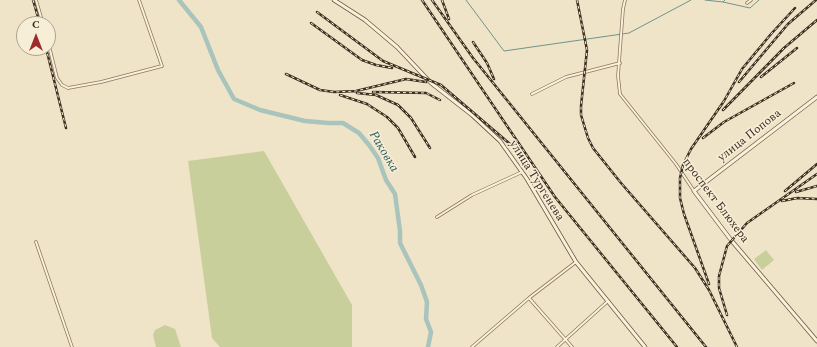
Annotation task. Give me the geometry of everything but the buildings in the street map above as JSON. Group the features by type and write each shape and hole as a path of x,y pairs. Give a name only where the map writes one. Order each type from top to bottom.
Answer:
{"street":[{"path":"36,0 41,16"},
{"path":"52,56 58,78 62,85 68,88 102,82 162,66 139,0"},
{"name":"улица Тургенева","path":"334,0 365,20 397,47 431,83 500,141 522,172 576,262 645,347"},
{"name":"проспект Блюхера","path":"625,0 622,9 620,63 618,76 620,94 676,164 694,191 731,240 817,341"},
{"path":"747,3 751,0"},
{"path":"532,94 566,77 620,63"},
{"name":"улица Попова","path":"694,191 817,96"},
{"path":"437,216 472,195 522,172"},
{"path":"36,242 72,347"},
{"path":"472,347 529,298 576,262"},
{"path":"529,298 572,347"},
{"path":"557,347 609,301"}],"green space":[{"path":"264,151 352,305 352,347 220,347 212,338 188,161"},
{"path":"766,250 774,260 762,270 754,259"},
{"path":"165,325 175,329 181,347 156,347 153,335 155,330"}],"waterway":[{"name":"Раковка","path":"179,0 201,27 218,70 234,99 260,110 305,121 343,123 359,133 369,145 378,158 386,180 395,194 400,231 400,243 421,285 427,302 426,319 431,332 428,347"},
{"path":"466,0 504,51 629,33 691,0"},
{"path":"705,0 723,2 725,0"},
{"path":"723,2 750,8 759,0"}],"railway":[{"path":"33,0 38,16"},
{"path":"422,0 555,197 677,347"},
{"path":"432,0 473,58 706,347"},
{"path":"442,0 449,19"},
{"path":"577,0 587,50 581,115 588,138 593,148 621,183 695,268 709,290 737,347"},
{"path":"739,82 788,24 816,0"},
{"path":"709,284 684,214 680,198 680,178 683,165 691,149 724,101 742,69 795,8"},
{"path":"317,12 383,61 441,85 510,144"},
{"path":"723,110 784,48 817,20"},
{"path":"311,23 362,60 376,65 392,68"},
{"path":"473,42 487,63 494,79"},
{"path":"761,77 797,48"},
{"path":"48,56 66,128"},
{"path":"286,74 320,90 334,92 356,91 406,79 426,82"},
{"path":"703,138 724,122 794,83"},
{"path":"373,92 426,93 440,100"},
{"path":"357,93 376,95 398,105 411,118 430,148"},
{"path":"340,95 367,104 387,117 398,128 415,157"},
{"path":"785,191 817,164"},
{"path":"727,315 719,288 719,276 727,246 747,223 817,174"},
{"path":"796,192 817,186"},
{"path":"782,201 797,198 817,199"}]}
